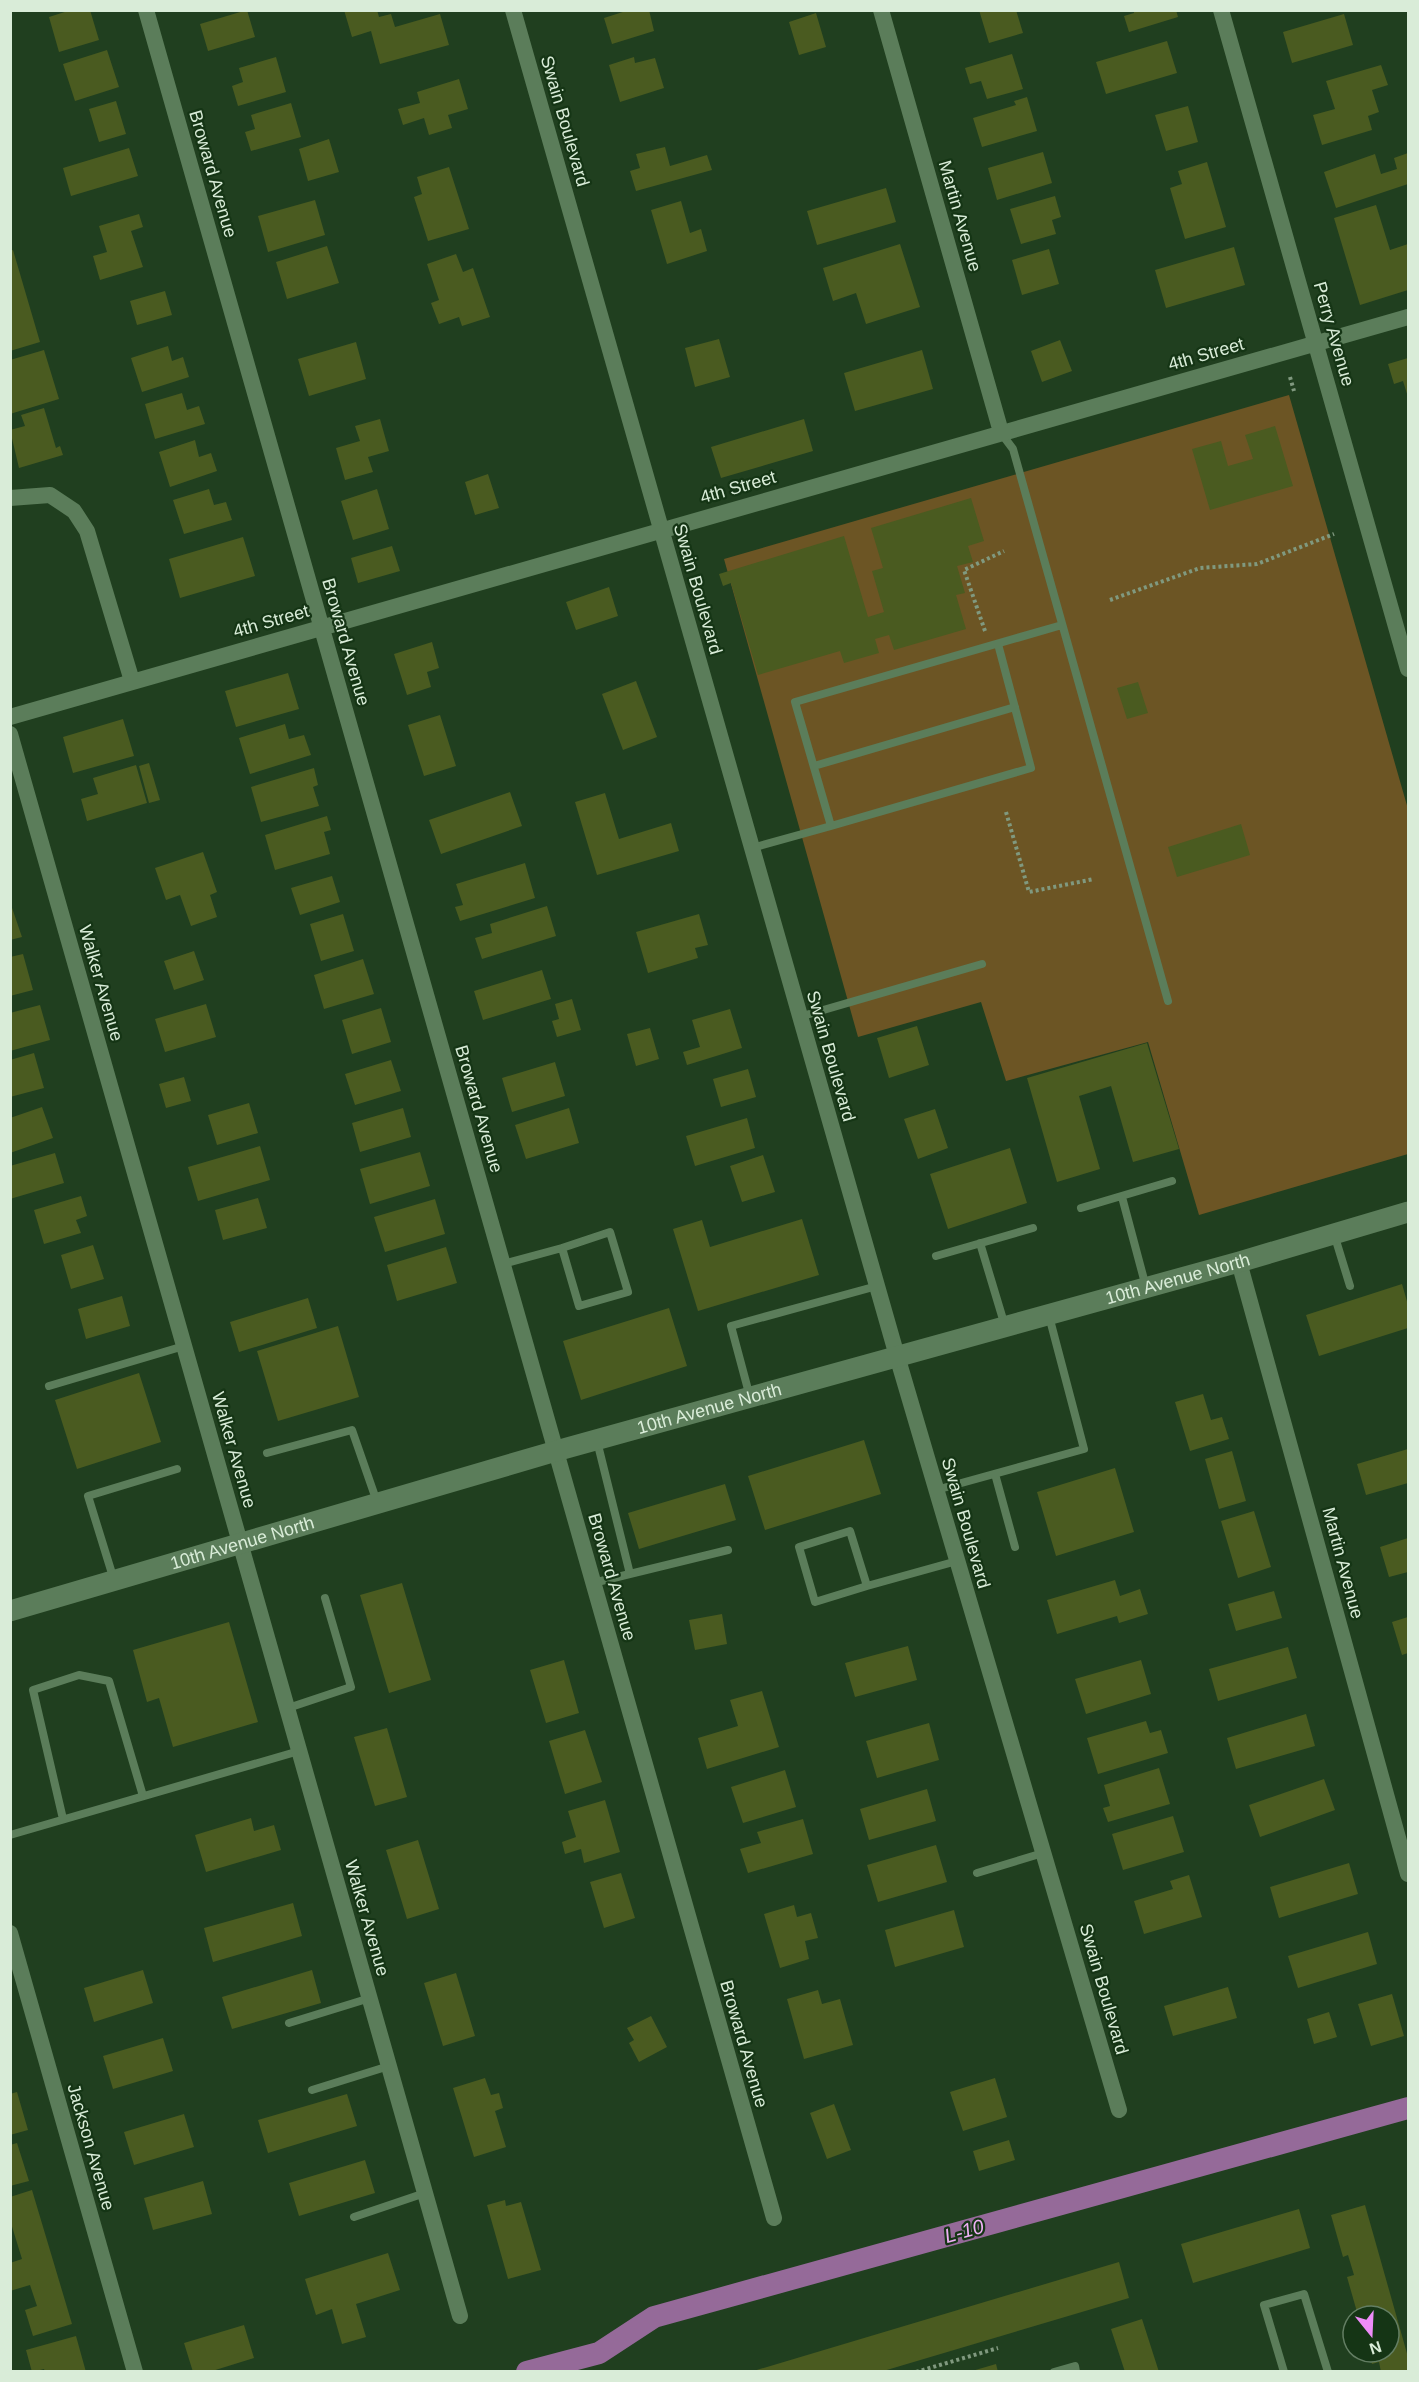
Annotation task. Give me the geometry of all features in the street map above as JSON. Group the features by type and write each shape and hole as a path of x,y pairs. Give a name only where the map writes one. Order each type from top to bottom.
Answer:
{"street":[{"name":"Broward Avenue","path":"146,10 774,2218"},
{"name":"Swain Boulevard","path":"513,10 897,1356 1119,2110"},
{"name":"Martin Avenue","path":"881,10 1001,432"},
{"name":"Perry Avenue","path":"1221,10 1408,669"},
{"name":"4th Street","path":"10,717 1408,317"},
{"path":"10,498 50,495 74,511 87,531 132,681"},
{"name":"Walker Avenue","path":"10,734 460,2316"},
{"name":"10th Avenue North","path":"10,1611 556,1451 1239,1262 1408,1212"},
{"name":"Martin Avenue","path":"1239,1262 1408,1874"},
{"name":"Jackson Avenue","path":"10,1933 135,2372"}],"lane":[{"path":"1001,432 1012,449 1168,1001"},
{"path":"831,826 795,702 1062,626"},
{"path":"752,848 1031,768 998,644"},
{"path":"814,766 1015,707"},
{"path":"800,1017 982,964"},
{"path":"1082,1208 1172,1181"},
{"path":"1122,1197 1146,1288"},
{"path":"936,1256 1032,1228"},
{"path":"502,1264 610,1232 628,1292 579,1306 562,1248"},
{"path":"1334,1234 1350,1286"},
{"path":"980,1243 1005,1326"},
{"path":"750,1397 731,1326 877,1286"},
{"path":"936,1490 1084,1449 1049,1314"},
{"path":"49,1386 184,1346"},
{"path":"267,1453 352,1430 377,1503"},
{"path":"596,1440 630,1574"},
{"path":"114,1580 88,1496 177,1469"},
{"path":"995,1474 1016,1547"},
{"path":"867,1586 850,1531 799,1547 815,1602 957,1561"},
{"path":"593,1583 728,1550"},
{"path":"288,1708 351,1687 325,1598"},
{"path":"63,1820 33,1690 79,1675 109,1682 143,1796"},
{"path":"10,1835 300,1751"},
{"path":"977,1873 1043,1852"},
{"path":"289,2023 370,1998"},
{"path":"312,2090 389,2066"},
{"path":"354,2217 425,2193"},
{"path":"1284,2372 1264,2305 1304,2294 1328,2372"},
{"path":"1054,2372 1075,2366 1076,2372"}],"path":[{"path":"1290,377 1294,391"},
{"path":"1110,600 1200,568 1257,564 1334,534"},
{"path":"985,631 964,570 1004,551"},
{"path":"1006,812 1029,892 1094,879"},
{"path":"916,2372 998,2348"}],"shaded area":[{"path":"1289,395 1408,809 1408,1154 1199,1215 1148,1042 1006,1081 981,1002 858,1037 724,559"}],"building":[{"path":"71,10 90,10 99,40 59,52 49,17"},
{"path":"247,10 255,37 208,51 200,24"},
{"path":"344,10 377,10 379,17 391,14 395,27 440,14 449,45 380,64 371,31 352,37"},
{"path":"629,10 649,10 654,31 612,44 604,18"},
{"path":"979,10 1016,10 1023,33 989,43"},
{"path":"1134,10 1176,10 1178,17 1129,32 1124,16 1134,13"},
{"path":"816,13 826,47 799,55 789,22"},
{"path":"1344,14 1353,45 1292,63 1283,32"},
{"path":"1167,41 1177,73 1106,94 1096,62"},
{"path":"107,50 119,87 75,101 63,64"},
{"path":"1012,54 1023,89 987,99 981,81 970,84 965,68"},
{"path":"276,57 286,92 238,106 232,86 243,82 239,68"},
{"path":"634,57 635,63 655,58 664,88 620,102 609,65"},
{"path":"1381,65 1388,85 1372,90 1379,112 1368,116 1372,130 1322,145 1313,115 1335,109 1326,81"},
{"path":"459,79 468,109 448,115 452,128 429,135 424,118 403,125 398,109 420,103 417,92"},
{"path":"1027,97 1037,131 982,147 973,118 1016,105 1014,101"},
{"path":"116,101 126,134 99,142 89,109"},
{"path":"291,103 301,137 251,151 245,132 255,129 251,115"},
{"path":"1188,106 1198,142 1166,151 1155,115"},
{"path":"329,139 339,172 308,181 299,149"},
{"path":"665,147 670,166 707,155 712,170 636,191 630,171 640,168 636,154"},
{"path":"129,148 138,176 71,196 63,168"},
{"path":"1043,152 1052,183 997,200 988,168"},
{"path":"1408,153 1408,184 1336,208 1324,172 1375,154 1381,174 1397,169 1394,158"},
{"path":"1207,162 1226,227 1185,239 1170,188 1182,184 1178,171"},
{"path":"449,167 469,229 428,241 414,197 422,194 417,177"},
{"path":"886,188 896,222 817,245 807,211"},
{"path":"1055,196 1061,217 1052,220 1056,234 1021,244 1010,209"},
{"path":"315,200 325,235 268,252 258,216"},
{"path":"681,201 690,233 701,229 707,251 667,264 651,210"},
{"path":"1376,205 1390,250 1408,244 1408,290 1360,305 1334,218"},
{"path":"139,214 143,227 131,231 143,267 100,280 93,256 107,252 99,226"},
{"path":"900,244 920,307 866,324 856,293 833,301 823,268"},
{"path":"327,246 339,283 287,299 276,262"},
{"path":"1234,247 1245,285 1166,308 1155,270"},
{"path":"1049,249 1059,284 1022,295 1012,260"},
{"path":"13,250 40,342 10,351 10,251"},
{"path":"456,254 463,272 473,268 490,317 462,326 459,317 439,324 431,303 439,300 427,264"},
{"path":"165,291 172,315 137,325 130,301"},
{"path":"719,339 730,377 695,387 685,348"},
{"path":"1060,340 1072,371 1042,382 1031,351"},
{"path":"356,342 366,379 309,396 298,359"},
{"path":"168,346 172,361 183,357 189,377 142,392 131,358"},
{"path":"44,350 59,399 10,414 10,360"},
{"path":"922,350 933,389 855,411 844,373"},
{"path":"1408,358 1408,397 1403,381 1394,384 1388,364"},
{"path":"182,393 187,410 199,406 205,424 155,439 145,404"},
{"path":"44,408 56,448 60,446 63,455 19,468 10,430 25,426 21,415"},
{"path":"380,419 389,451 368,457 373,472 345,480 336,448 360,441 355,426"},
{"path":"804,419 813,451 721,478 711,447"},
{"path":"1275,426 1293,486 1210,510 1192,449 1221,441 1228,466 1253,459 1245,435"},
{"path":"195,440 199,457 211,453 217,471 170,487 159,452"},
{"path":"488,474 499,508 475,515 465,482"},
{"path":"209,489 214,505 226,502 232,520 184,534 173,500"},
{"path":"377,489 389,529 353,540 341,501"},
{"path":"971,498 984,541 968,546 973,562 957,566 965,593 956,595 966,629 894,650 889,635 875,639 879,653 844,663 840,651 758,675 731,583 723,586 719,574 844,536 868,617 884,612 872,571 883,568 871,528"},
{"path":"243,537 255,576 180,598 169,559"},
{"path":"392,546 400,571 358,583 351,558"},
{"path":"609,587 618,616 576,630 566,602"},
{"path":"432,642 439,668 427,672 431,687 407,695 394,654"},
{"path":"288,673 299,709 236,727 225,691"},
{"path":"636,681 657,737 623,750 602,694"},
{"path":"1138,682 1148,713 1127,719 1117,688"},
{"path":"440,715 456,766 424,776 408,725"},
{"path":"123,719 134,756 73,773 63,737"},
{"path":"285,724 289,739 304,735 311,755 250,774 239,738"},
{"path":"149,763 160,800 149,803 139,766"},
{"path":"136,765 147,803 87,821 81,799 98,794 93,778"},
{"path":"314,768 318,785 313,787 319,806 261,822 251,787"},
{"path":"510,792 522,826 441,854 429,820"},
{"path":"605,793 619,839 671,823 679,851 597,875 575,802"},
{"path":"327,816 331,830 324,832 330,854 275,870 265,835"},
{"path":"1241,824 1250,855 1177,877 1168,847"},
{"path":"203,852 217,892 210,895 217,917 191,926 180,895 166,900 155,868"},
{"path":"525,863 535,898 460,921 455,907 463,905 456,884"},
{"path":"332,876 340,902 300,915 291,888"},
{"path":"10,902 22,937 10,940"},
{"path":"547,906 556,936 482,959 475,938 492,933 490,924"},
{"path":"343,914 354,951 321,961 310,924"},
{"path":"699,914 708,945 695,948 698,958 648,973 636,932"},
{"path":"194,951 204,980 174,990 164,961"},
{"path":"23,954 33,990 10,996 10,957"},
{"path":"363,959 374,994 324,1009 314,975"},
{"path":"542,970 551,999 483,1020 474,991"},
{"path":"572,999 581,1030 557,1037 552,1021 559,1019 555,1004"},
{"path":"206,1004 216,1037 165,1052 155,1019"},
{"path":"40,1005 50,1040 10,1051 10,1013"},
{"path":"381,1008 391,1042 352,1054 342,1020"},
{"path":"730,1009 742,1048 687,1065 683,1052 700,1047 692,1020"},
{"path":"917,1026 929,1065 889,1078 877,1038"},
{"path":"650,1028 659,1059 636,1066 627,1034"},
{"path":"1147,1043 1179,1149 1133,1162 1111,1086 1079,1096 1100,1169 1057,1182 1027,1078"},
{"path":"34,1053 44,1088 10,1097 10,1060"},
{"path":"391,1060 401,1091 355,1105 345,1074"},
{"path":"555,1062 565,1096 512,1112 502,1078"},
{"path":"748,1069 756,1097 721,1107 713,1079"},
{"path":"184,1077 191,1101 166,1108 159,1084"},
{"path":"249,1103 258,1133 217,1145 208,1115"},
{"path":"42,1107 53,1138 10,1153 10,1118"},
{"path":"403,1108 411,1137 360,1152 352,1123"},
{"path":"569,1108 579,1143 526,1159 515,1125"},
{"path":"935,1109 948,1148 918,1159 904,1119"},
{"path":"747,1118 755,1148 695,1166 686,1136"},
{"path":"260,1146 270,1180 198,1201 188,1167"},
{"path":"1010,1148 1027,1203 948,1229 930,1174"},
{"path":"420,1152 430,1186 370,1204 360,1169"},
{"path":"55,1153 64,1183 10,1199 10,1166"},
{"path":"763,1155 775,1192 742,1202 730,1166"},
{"path":"81,1196 87,1216 76,1220 81,1233 44,1244 34,1210"},
{"path":"258,1198 267,1228 223,1240 215,1210"},
{"path":"435,1199 445,1234 385,1252 374,1217"},
{"path":"802,1219 819,1275 698,1311 673,1229 702,1220 710,1247"},
{"path":"93,1245 104,1279 71,1289 61,1255"},
{"path":"446,1247 457,1283 397,1301 387,1265"},
{"path":"1402,1284 1408,1305 1408,1328 1319,1356 1306,1315"},
{"path":"122,1296 130,1326 86,1339 78,1309"},
{"path":"308,1298 317,1328 239,1352 230,1322"},
{"path":"669,1308 687,1366 581,1400 563,1341"},
{"path":"338,1326 359,1397 278,1421 257,1351"},
{"path":"139,1373 161,1442 77,1469 55,1400"},
{"path":"1203,1394 1211,1420 1222,1417 1229,1439 1190,1451 1175,1402"},
{"path":"864,1440 881,1494 765,1530 748,1476"},
{"path":"1408,1449 1408,1483 1366,1495 1357,1464"},
{"path":"1232,1451 1246,1501 1219,1509 1205,1459"},
{"path":"1115,1468 1134,1532 1056,1556 1037,1492"},
{"path":"725,1484 736,1520 639,1549 628,1513"},
{"path":"1254,1511 1271,1567 1238,1578 1221,1521"},
{"path":"1408,1538 1408,1572 1389,1577 1380,1547"},
{"path":"1115,1580 1120,1596 1140,1589 1148,1614 1119,1623 1117,1616 1057,1634 1047,1600"},
{"path":"402,1583 431,1680 389,1693 360,1595"},
{"path":"1274,1591 1282,1618 1236,1631 1228,1604"},
{"path":"722,1614 727,1644 695,1650 689,1620"},
{"path":"1408,1617 1408,1653 1402,1655 1392,1622"},
{"path":"229,1622 258,1722 173,1747 159,1698 147,1702 133,1650"},
{"path":"908,1646 917,1680 855,1697 845,1663"},
{"path":"1288,1647 1297,1678 1218,1701 1209,1669"},
{"path":"564,1660 579,1713 546,1723 530,1670"},
{"path":"1141,1660 1151,1694 1086,1714 1075,1679"},
{"path":"762,1691 779,1747 707,1769 698,1738 738,1726 730,1700"},
{"path":"1306,1714 1315,1746 1236,1769 1227,1738"},
{"path":"1146,1721 1150,1733 1161,1730 1168,1753 1098,1774 1087,1738"},
{"path":"929,1723 939,1760 877,1778 866,1741"},
{"path":"387,1728 407,1797 375,1806 354,1737"},
{"path":"585,1730 602,1782 565,1794 549,1741"},
{"path":"1159,1768 1170,1804 1108,1822 1103,1808 1110,1806 1104,1785"},
{"path":"785,1770 796,1807 743,1823 731,1787"},
{"path":"1324,1779 1335,1810 1260,1837 1249,1805"},
{"path":"927,1789 936,1821 869,1840 860,1809"},
{"path":"605,1800 620,1852 584,1863 581,1849 565,1854 562,1842 576,1837 568,1811"},
{"path":"1173,1816 1184,1852 1123,1870 1112,1834"},
{"path":"251,1818 254,1831 274,1825 281,1850 206,1872 195,1835"},
{"path":"803,1819 813,1854 748,1873 740,1849 761,1843 757,1832"},
{"path":"418,1840 439,1909 407,1919 386,1850"},
{"path":"936,1845 947,1882 878,1902 867,1865"},
{"path":"1349,1863 1358,1894 1279,1918 1270,1887"},
{"path":"621,1873 635,1918 604,1928 590,1882"},
{"path":"1189,1875 1202,1917 1144,1934 1134,1901 1173,1889 1170,1881"},
{"path":"293,1903 302,1936 213,1962 204,1928"},
{"path":"794,1905 797,1917 811,1913 818,1938 805,1941 809,1959 780,1968 764,1914"},
{"path":"954,1910 964,1947 895,1967 885,1930"},
{"path":"1368,1932 1377,1964 1298,1988 1288,1956"},
{"path":"143,1970 153,2003 94,2022 84,1988"},
{"path":"312,1970 321,2003 232,2029 222,1997"},
{"path":"456,1973 475,2036 443,2046 424,1983"},
{"path":"1228,1987 1237,2018 1173,2036 1164,2006"},
{"path":"818,1990 822,2004 840,1999 853,2045 804,2059 787,1999"},
{"path":"1392,1994 1404,2036 1371,2046 1358,2004"},
{"path":"1329,2012 1337,2037 1314,2044 1307,2019"},
{"path":"651,2016 667,2047 639,2062 629,2043 634,2040 627,2028"},
{"path":"163,2038 173,2071 113,2089 103,2056"},
{"path":"485,2078 491,2095 499,2093 503,2108 495,2111 506,2147 474,2157 453,2088"},
{"path":"995,2078 1007,2117 963,2131 950,2092"},
{"path":"17,2092 28,2130 10,2135 10,2094"},
{"path":"347,2094 357,2126 268,2153 258,2120"},
{"path":"834,2104 851,2150 827,2159 810,2113"},
{"path":"184,2114 194,2147 134,2165 124,2132"},
{"path":"1009,2140 1015,2160 979,2171 973,2151"},
{"path":"17,2143 29,2181 10,2186 10,2145"},
{"path":"365,2160 375,2193 299,2216 289,2183"},
{"path":"203,2181 212,2214 153,2230 144,2198"},
{"path":"32,2190 72,2324 33,2336 25,2310 37,2306 30,2285 10,2291 10,2263 22,2259 10,2220 10,2197"},
{"path":"505,2200 506,2206 521,2202 541,2270 508,2279 487,2205"},
{"path":"1365,2205 1393,2304 1355,2304 1347,2277 1354,2275 1348,2255 1343,2257 1331,2215"},
{"path":"1299,2209 1310,2248 1193,2283 1181,2244"},
{"path":"388,2253 400,2290 356,2304 366,2337 342,2344 332,2309 316,2315 305,2279"},
{"path":"1119,2262 1129,2298 880,2372 750,2372"},
{"path":"1142,2319 1159,2372 1125,2372 1111,2329"},
{"path":"244,2325 254,2358 209,2372 193,2372 184,2343"},
{"path":"1401,2332 1408,2357 1408,2372 1381,2372 1379,2364 1401,2364"},
{"path":"76,2336 86,2372 45,2372 44,2369 32,2372 26,2350"},
{"path":"996,2364 998,2372 972,2372 972,2371"}],"waterway":[{"name":"L-10","path":"527,2372 599,2353 654,2317 1408,2108"}]}
